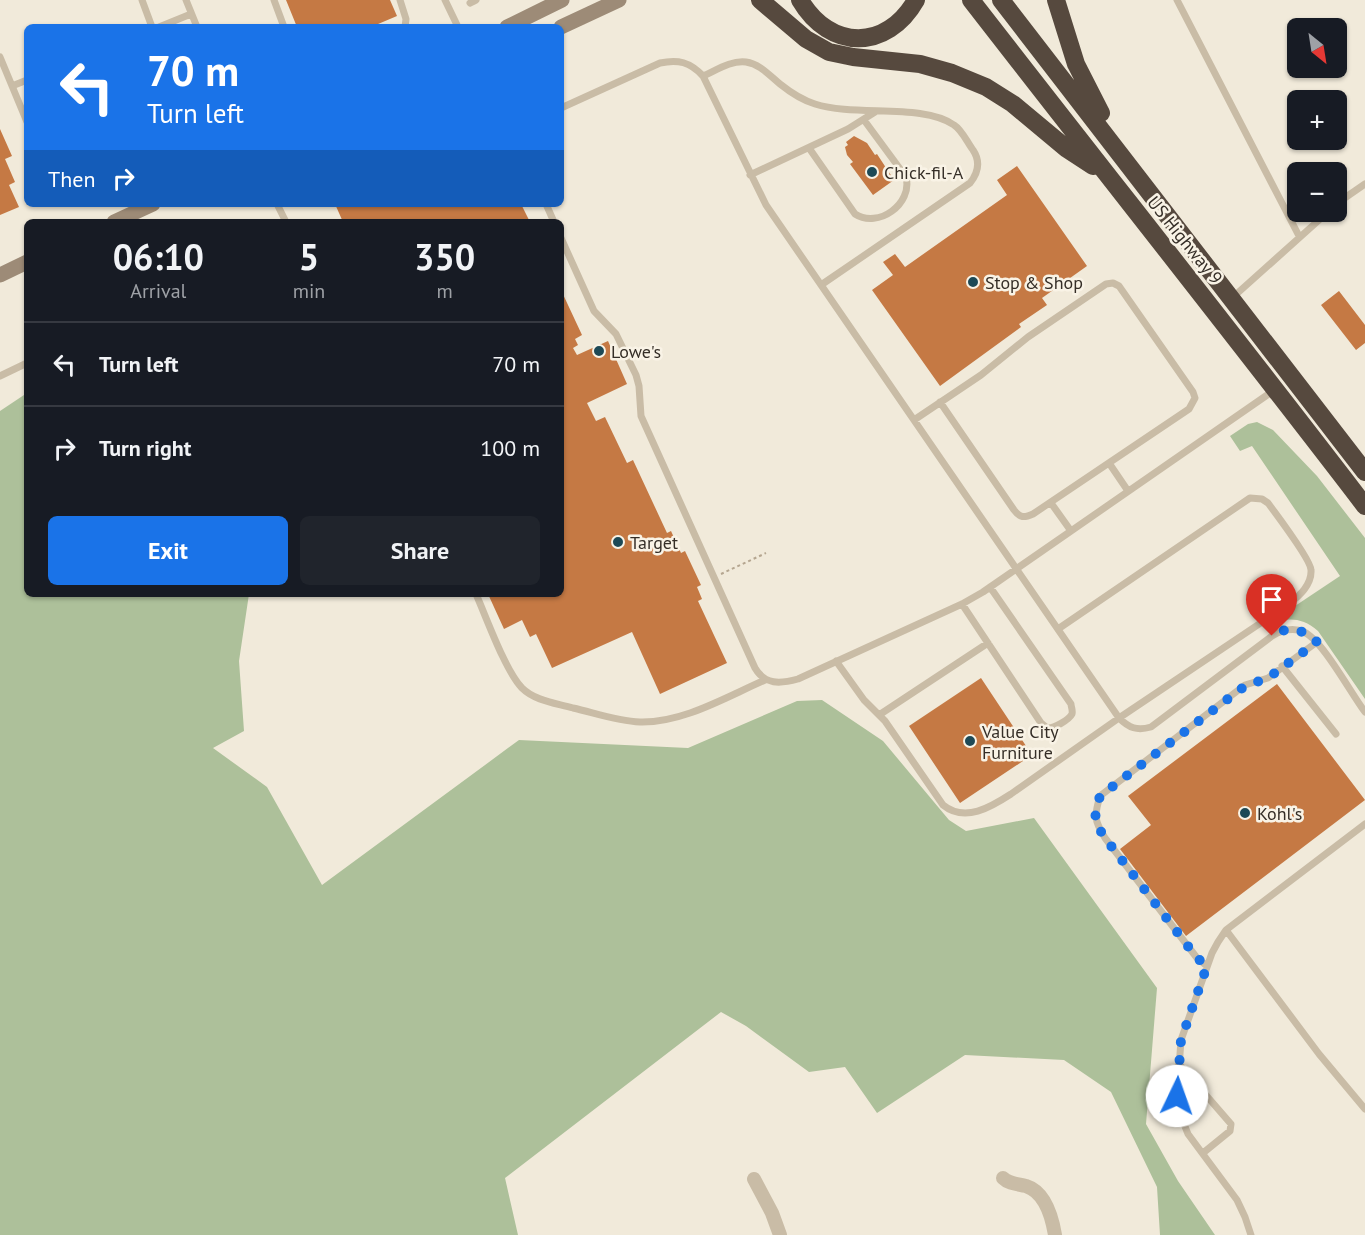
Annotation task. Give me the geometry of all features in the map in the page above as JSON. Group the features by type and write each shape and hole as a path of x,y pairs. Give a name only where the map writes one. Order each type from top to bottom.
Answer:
{"highway":[{"path":"760,0 806,39 829,52 853,57 920,64 952,73 986,87 1013,104 1067,149 1106,174"},
{"path":"800,0 819,24 841,36 856,38 873,36 900,23 916,0"},
{"name":"US Highway 9","path":"971,0 1365,506"},
{"name":"US Highway 9","path":"1001,0 1365,472"},
{"path":"1056,0 1076,64 1124,158"}],"street":[{"path":"513,24 562,0"},
{"path":"564,26 619,0"},
{"path":"120,219 146,207"},
{"path":"0,275 24,263"},
{"path":"1003,1178 1007,1182 1029,1187 1040,1197 1051,1218 1054,1235"},
{"path":"754,1179 772,1213 780,1235"}],"lane":[{"path":"142,0 151,24"},
{"path":"186,0 196,24"},
{"path":"274,0 283,24"},
{"path":"400,0 405,24"},
{"path":"445,0 457,24"},
{"path":"1178,0 1299,236"},
{"path":"166,24 191,14"},
{"path":"0,57 24,115"},
{"path":"564,107 660,63 685,62 703,76 766,205 1119,718 1133,729 1151,727 1280,631 1305,632 1317,642 1365,712"},
{"path":"703,76 732,64 748,62 764,70 786,89 808,101 832,109 918,114 952,123 957,126 976,155 978,162 975,176 970,183 821,285"},
{"path":"12,86 24,81"},
{"path":"750,176 864,120 875,112"},
{"path":"809,148 855,214 861,218 870,219 888,213 903,200 907,191 906,177 864,120"},
{"path":"1347,196 1365,184"},
{"path":"1232,298 1316,222"},
{"path":"564,245 594,311 616,334 636,375 639,386 639,413 755,668 765,680 771,682 791,681 962,604 1275,390"},
{"path":"914,420 940,402 996,365 1028,337 1106,284 1113,283 1119,286 1195,398 1190,409 1028,517 1018,516 940,402"},
{"path":"0,376 24,364"},
{"path":"1109,463 1128,491"},
{"path":"836,662 864,700 879,715 943,805 950,810 967,814 993,806 1288,604 1305,589 1310,580 1310,565 1268,503 1255,498 1241,503 1058,629"},
{"path":"1051,502 1071,531"},
{"path":"962,604 1047,728 1052,729 1071,716 1071,704 990,587"},
{"path":"477,597 514,677 526,692 542,700 622,720 641,722 661,720 694,711 765,680"},
{"path":"1207,966 1197,958 1105,838 1095,822 1100,796 1245,686 1268,678 1317,642"},
{"path":"879,715 988,644"},
{"path":"1282,666 1336,734"},
{"path":"1251,1235 1242,1209 1188,1134 1180,1114 1177,1096 1181,1040 1207,966 1226,930 1365,824"},
{"path":"1226,930 1319,1054 1365,1109"},
{"path":"1179,1064 1231,1124 1230,1131 1203,1153"}],"path":[{"path":"712,575 721,574 766,553"}],"green space":[{"path":"24,395 24,597 249,597 239,661 244,731 213,748 267,787 322,885 519,740 688,748 797,701 822,700 883,741 949,820 966,831 1034,818 1157,988 1146,1124 1178,1181 1215,1235 1160,1235 1157,1187 1111,1092 1064,1060 965,1055 877,1113 845,1067 809,1072 746,1026 721,1012 505,1178 518,1235 0,1235 0,411"},
{"path":"1257,422 1273,430 1317,476 1365,538 1365,699 1318,631 1312,626 1296,620 1271,622 1340,576 1252,446 1240,451 1230,436 1248,424"}],"building":[{"path":"286,0 390,0 397,16 378,24 296,24"},
{"path":"0,129 12,156 5,159 15,182 9,185 19,207 0,215"},
{"name":"Chick-fil-A","path":"854,136 867,143 875,155 877,154 894,180 873,195 850,164 853,162 847,155 846,142"},
{"name":"Stop & Shop","path":"1017,166 1087,266 1042,298 1047,305 1019,324 1021,327 940,386 872,290 893,275 883,262 895,254 905,267 1007,195 997,180"},
{"path":"336,207 522,207 528,219 342,219"},
{"path":"1339,291 1365,325 1365,343 1356,350 1321,305"},
{"name":"Target","path":"564,296 582,335 575,339 578,345 573,348 577,355 608,341 627,384 587,403 596,421 605,417 627,463 633,460 667,533 671,531 681,553 685,551 701,585 697,587 702,599 698,601 727,663 660,694 632,632 552,668 536,634 530,637 522,620 504,629 489,597 564,597"},
{"name":"Value City Furniture","path":"981,678 1032,755 960,803 909,726"},
{"name":"Kohl's","path":"1277,684 1365,800 1186,936 1120,849 1151,825 1128,796"}],"place":[{"name":"Chick-fil-A","path":"872,172"},
{"name":"Stop & Shop","path":"973,282"},
{"name":"Lowe's","path":"599,351"},
{"name":"Target","path":"618,542"},
{"name":"Value City Furniture","path":"970,741"},
{"name":"Kohl's","path":"1245,813"}],"route":[{"path":"1177,1096 1181,1040 1207,966 1197,958 1105,838 1095,822 1096,809 1100,796 1150,757 1245,686 1268,678 1317,642 1305,632 1297,630 1288,629 1272,636"}]}
